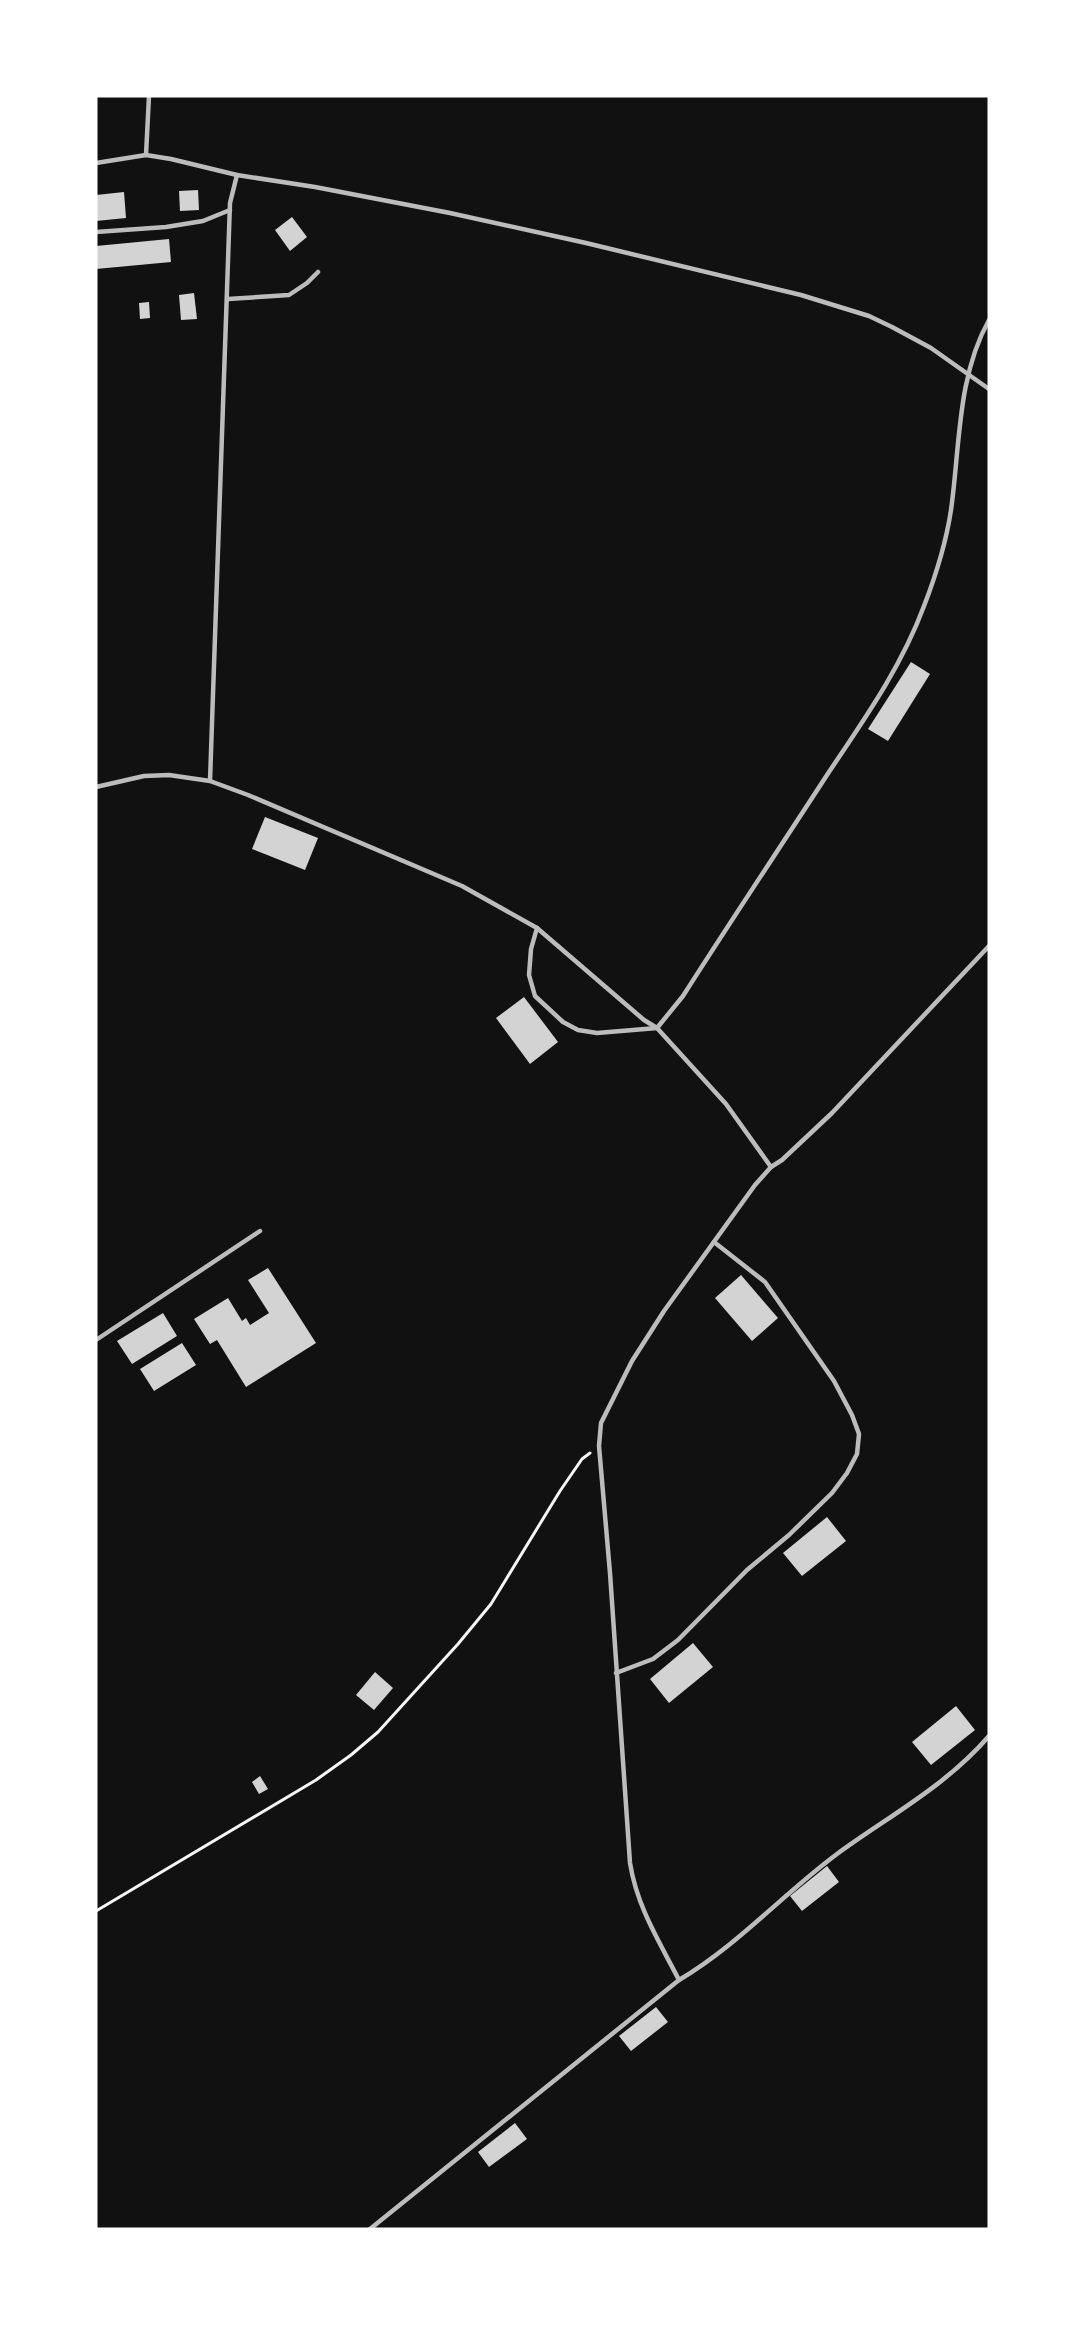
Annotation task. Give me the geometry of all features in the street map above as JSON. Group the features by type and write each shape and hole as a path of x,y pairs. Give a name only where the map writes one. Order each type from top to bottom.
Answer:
{"lane":[{"path":"146,155 149,96"},
{"path":"96,163 146,155 237,175 315,187 450,213 801,295 869,316 931,348 989,389"},
{"path":"210,781 230,210 237,175"},
{"path":"96,232 166,227 203,221 230,210"},
{"path":"228,299 289,295 318,272"},
{"path":"537,928 531,948 529,975 535,996 563,1022 578,1030 597,1033 657,1028 683,996 870,710 913,635 944,544 951,510 959,423 980,336 989,320"},
{"path":"96,787 144,776 169,775 210,781 462,886 537,928 644,1020 657,1028 726,1104 771,1167"},
{"path":"679,1980 641,1907 634,1888 626,1822 598,1446 601,1423 632,1361 664,1311 755,1185 771,1167 783,1160 832,1113 989,946"},
{"path":"96,1340 260,1231"},
{"path":"616,1673 653,1659 678,1640 747,1569 789,1535 832,1493 847,1473 857,1454 859,1434 834,1381 765,1282 714,1242"},
{"path":"370,2229 679,1980 703,1966 737,1939 836,1855 948,1778 972,1756 989,1736"}],"path":[{"path":"96,1911 316,1780 378,1732 491,1604 560,1491 582,1459 598,1446"}],"building":[{"path":"198,190 199,210 180,211 179,191"},
{"path":"124,192 126,218 96,221 96,195"},
{"path":"292,217 307,237 290,251 275,230"},
{"path":"169,239 171,262 96,269 96,246"},
{"path":"194,293 197,319 181,320 179,295"},
{"path":"149,302 150,318 140,319 139,303"},
{"path":"911,662 930,674 888,741 868,729"},
{"path":"265,817 318,838 305,870 252,849"},
{"path":"524,997 558,1042 530,1064 496,1018"},
{"path":"268,1268 316,1343 246,1387 217,1340 210,1344 194,1319 228,1298 242,1321 246,1318 250,1325 269,1313 248,1280"},
{"path":"741,1275 778,1318 752,1341 715,1298"},
{"path":"163,1313 177,1336 132,1364 117,1341"},
{"path":"182,1343 196,1365 154,1391 140,1369"},
{"path":"827,1517 846,1541 802,1576 783,1553"},
{"path":"693,1643 713,1667 669,1703 650,1679"},
{"path":"375,1672 393,1688 374,1710 356,1695"},
{"path":"956,1706 975,1730 931,1765 912,1742"},
{"path":"260,1776 268,1789 259,1794 252,1782"},
{"path":"827,1866 839,1882 802,1911 790,1896"},
{"path":"656,2007 668,2022 631,2051 619,2036"},
{"path":"515,2123 527,2139 489,2167 478,2152"}]}
